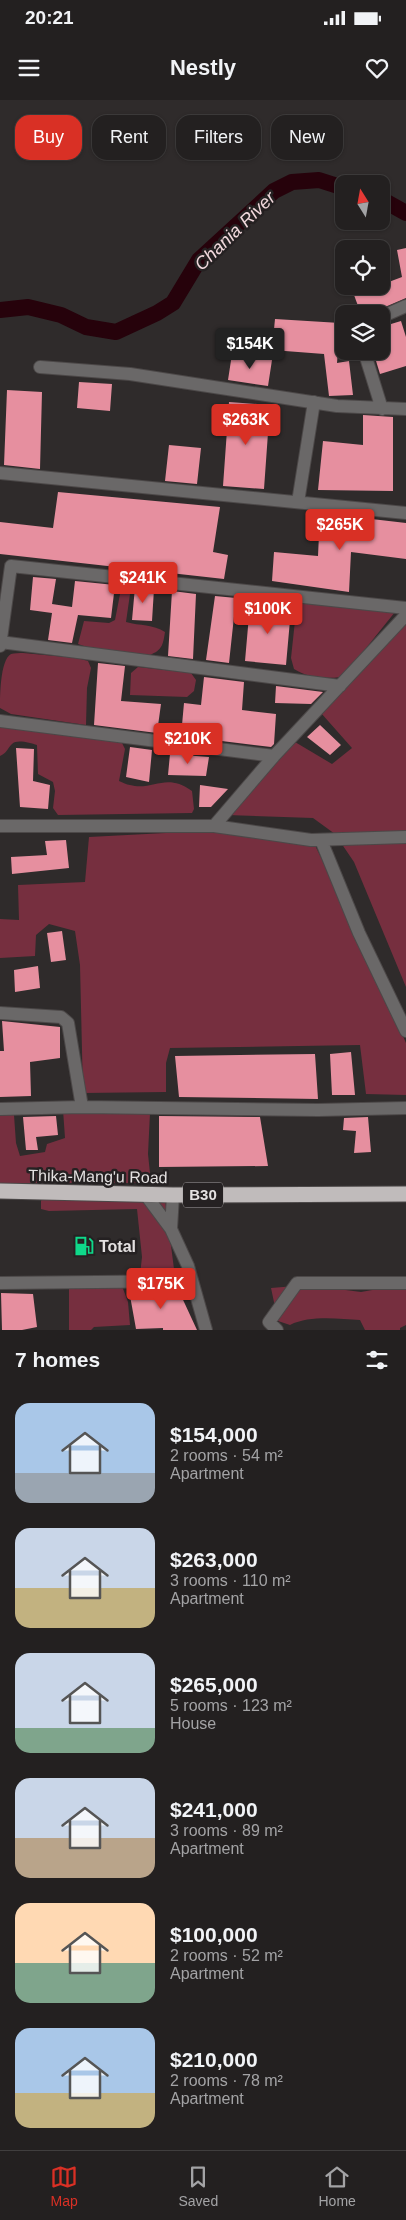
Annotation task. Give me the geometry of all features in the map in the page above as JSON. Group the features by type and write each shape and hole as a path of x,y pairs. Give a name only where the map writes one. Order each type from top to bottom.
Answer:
{"highway":[{"name":"Thika-Mang'u Road","path":"0,1191 145,1194 406,1194"}],"street":[{"path":"390,313 406,306"},
{"path":"367,360 382,409"},
{"path":"40,367 130,374 314,402 382,409 406,409"},
{"path":"298,502 314,402"},
{"path":"0,473 406,513"},
{"path":"340,686 0,644 6,565 406,608"},
{"path":"214,826 274,756 406,615"},
{"path":"0,721 274,756"},
{"path":"0,826 214,826 321,840 406,837"},
{"path":"321,840 359,932 406,1030"},
{"path":"0,1014 55,1016 65,1020 71,1030 82,1107"},
{"path":"0,1109 82,1107 318,1110 406,1108"},
{"path":"145,1194 171,1230 188,1266 206,1330"},
{"path":"171,1230 174,1194"},
{"path":"0,1283 192,1281"},
{"path":"277,1330 269,1322 297,1283 406,1283"}],"shaded area":[{"path":"126,585 130,594 126,622 151,626 165,632 163,644 159,649 150,655 90,648 78,644 84,621 109,623 115,620 121,589"},
{"path":"297,602 395,612 341,677 317,677 294,669 291,658"},
{"path":"406,614 406,987 354,862 335,834 313,818 227,815 295,742 332,764 352,748 321,713"},
{"path":"23,653 77,658 88,661 91,668 87,688 86,725 11,714 0,708 1,679 7,658 11,654"},
{"path":"138,667 191,673 196,680 194,691 187,697 130,695 131,673"},
{"path":"0,726 122,743 125,749 119,781 140,786 164,782 182,785 192,791 194,809 192,813 58,815 53,808 55,791 53,782 38,774 37,745 17,742 12,744 0,756"},
{"path":"223,830 313,841 361,941 406,1043 406,1095 366,1094 360,1045 170,1048 166,1063 166,1092 83,1093 80,965 75,931 49,924 36,935 35,956 0,958 0,919 19,920 18,885 85,882 89,837"},
{"path":"63,1110 150,1113 148,1154 151,1183 0,1183 0,1113 14,1115 16,1143 20,1156 45,1152 47,1144 65,1138"},
{"path":"44,1195 165,1199 174,1269 165,1277 140,1275 142,1257 137,1209 49,1211 41,1209 41,1201"},
{"path":"406,1284 406,1325 400,1328 400,1330 365,1330 360,1320 315,1319 290,1325 278,1321 271,1288 307,1285 361,1292"},
{"path":"122,1286 128,1302 130,1325 94,1327 91,1330 69,1330 69,1288"}],"building":[{"path":"406,248 406,298 390,305 358,305 354,295 390,295 390,282 402,277 397,250"},
{"path":"275,319 335,323 335,360 337,360 337,363 349,361 353,395 329,396 324,354 272,350"},
{"path":"401,321 406,337 406,366 380,374 376,360 390,360 390,324"},
{"path":"232,354 272,360 268,386 228,380"},
{"path":"79,382 112,384 110,411 77,408"},
{"path":"7,390 42,392 40,469 4,465"},
{"path":"229,402 270,405 264,489 223,486"},
{"path":"363,415 393,417 393,491 318,490 323,441 363,445"},
{"path":"169,445 201,448 197,484 165,481"},
{"path":"58,492 220,507 213,552 228,555 224,579 0,554 0,522 53,528"},
{"path":"320,513 406,523 406,559 351,552 349,592 272,581 274,552 318,556"},
{"path":"33,577 56,579 52,604 72,607 75,581 115,585 111,618 78,615 72,643 48,640 52,613 30,610"},
{"path":"135,587 154,589 152,621 132,620"},
{"path":"172,591 196,594 193,659 168,656"},
{"path":"215,596 236,598 229,663 206,660"},
{"path":"250,604 291,609 286,665 245,661"},
{"path":"98,663 125,666 121,701 161,704 157,733 94,725"},
{"path":"204,677 244,682 242,710 276,714 274,744 271,747 181,736 184,703 201,705"},
{"path":"276,686 323,692 311,704 275,703"},
{"path":"320,725 341,745 330,755 307,737"},
{"path":"130,747 152,750 149,782 126,777"},
{"path":"16,748 34,749 33,781 50,785 48,809 20,807"},
{"path":"170,754 209,757 206,776 168,775"},
{"path":"200,785 228,789 211,807 199,807"},
{"path":"66,840 69,868 12,874 11,857 47,855 45,841"},
{"path":"62,931 66,960 51,962 47,933"},
{"path":"38,966 40,988 15,992 14,970"},
{"path":"2,1021 60,1027 60,1058 30,1062 31,1096 0,1097 0,1051 4,1051"},
{"path":"351,1052 355,1095 332,1095 330,1054"},
{"path":"315,1054 318,1099 179,1097 175,1056"},
{"path":"56,1116 58,1135 36,1137 38,1150 26,1150 23,1117"},
{"path":"159,1116 260,1117 268,1166 159,1167"},
{"path":"368,1117 371,1152 354,1153 356,1131 343,1130 344,1118"},
{"path":"178,1289 197,1330 136,1329 129,1290"},
{"path":"1,1293 33,1294 37,1327 22,1330 2,1330"}],"waterway":[{"name":"Chania River","path":"0,310 28,307 61,315 86,327 116,332 157,313 173,303 199,260 274,191 292,182 319,180 335,185"},
{"name":"Chania River","path":"390,204 406,213"}],"place":[{"name":"Total","path":"84,1246"}]}
